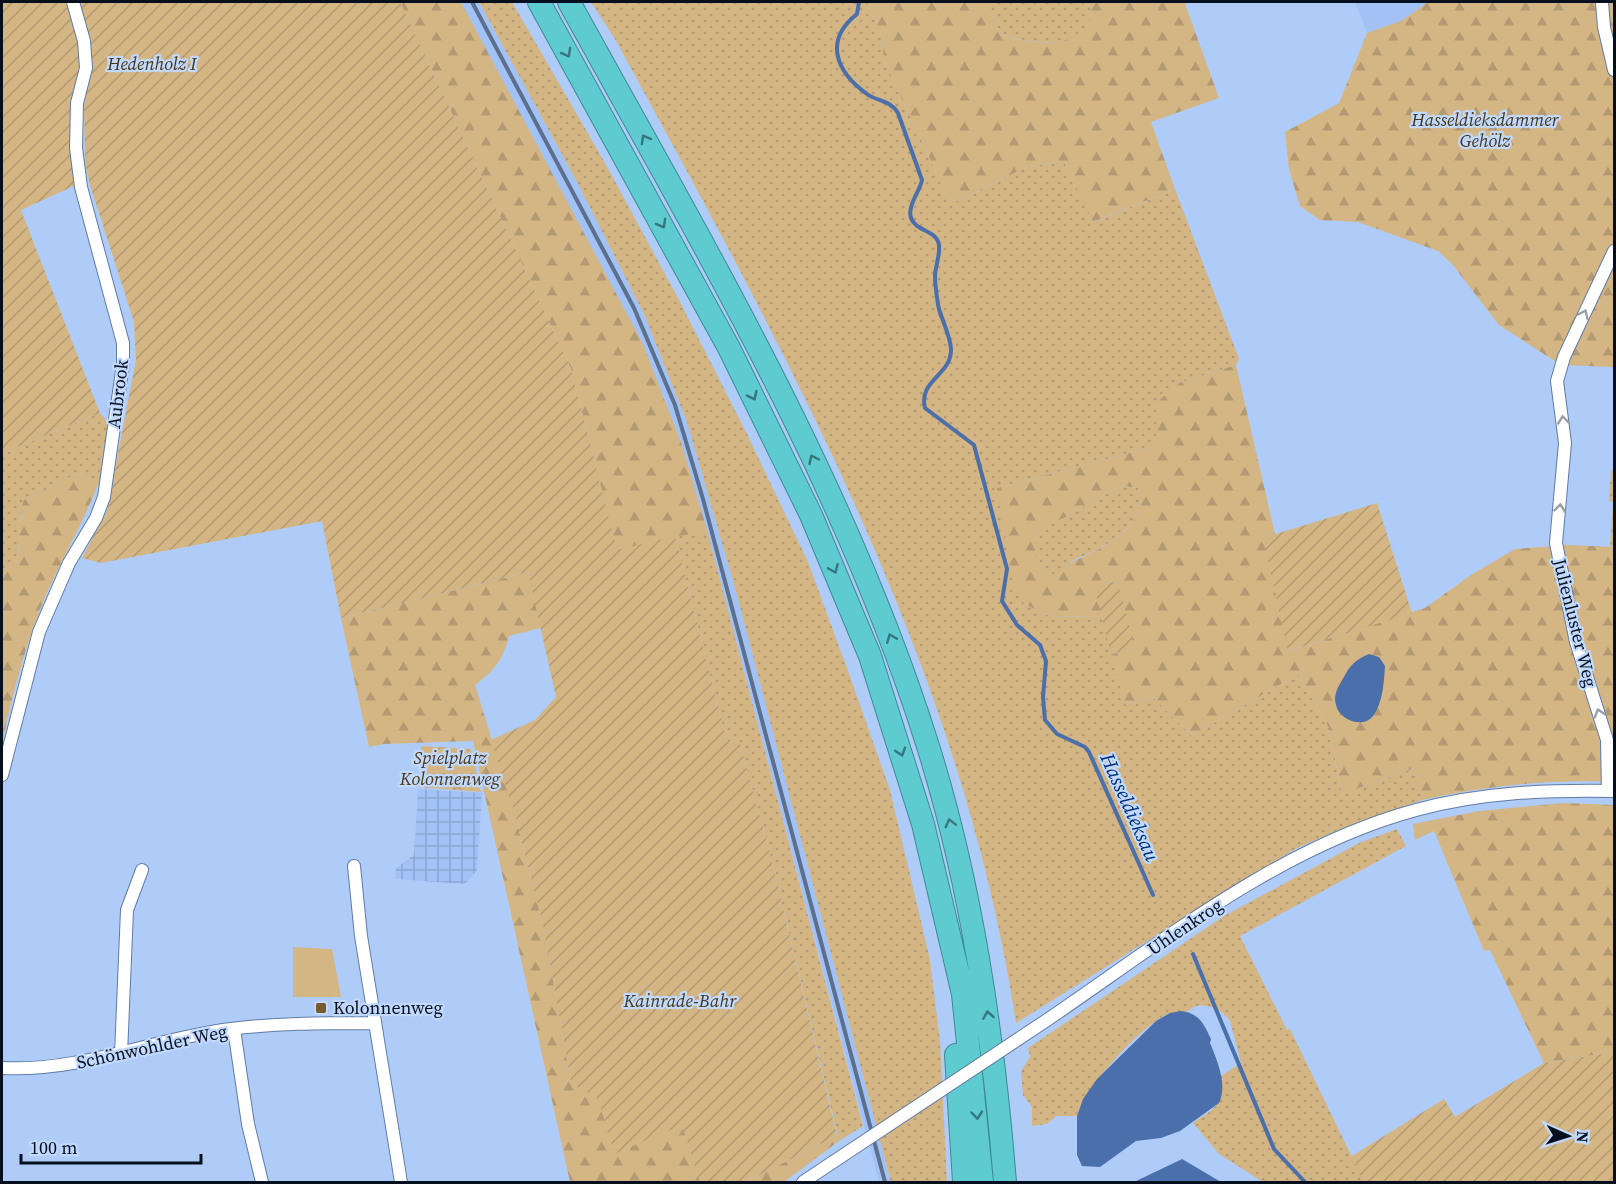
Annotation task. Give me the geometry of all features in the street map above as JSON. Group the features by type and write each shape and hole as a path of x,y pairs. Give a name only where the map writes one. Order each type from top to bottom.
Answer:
{"highway":[{"path":"539,2 729,348 811,515 870,656 923,824 949,933 964,1005 982,1182"},
{"path":"569,2 797,424 856,550 896,650 927,744 967,896 988,1017 1005,1182"},
{"path":"949,933 964,1182"}],"street":[{"name":"Aubrook","path":"2,775 39,632 69,563 96,518 104,497 123,364 123,343 81,187 76,148 76,103 86,68 84,41 73,2"},
{"path":"1602,2 1604,27 1614,70"},
{"name":"Julienluster Weg","path":"1611,791 1607,740 1576,642 1556,543 1565,443 1557,381 1564,357 1614,251"},
{"name":"Uhlenkrog","path":"803,1182 1242,889 1301,855 1359,829 1416,810 1477,797 1535,791 1611,791"},
{"path":"354,866 361,936 401,1182"},
{"path":"121,1054 127,910 142,870"},
{"name":"Schönwohlder Weg","path":"2,1068 71,1065 234,1029 305,1023 375,1023"},
{"path":"234,1029 248,1124 262,1182"}],"shaded area":[{"path":"461,2 479,2 577,182 644,314 687,422 737,595 891,1182 879,1182 707,530 664,396"},
{"path":"1355,2 1428,2 1401,21 1367,33"},
{"path":"1369,654 1379,657 1385,666 1381,698 1376,711 1369,720 1352,721 1338,710 1335,701 1336,694 1350,667"},
{"path":"418,789 482,793 477,870 465,884 395,879 396,868 414,855"},
{"path":"1181,1011 1197,1017 1211,1039 1210,1043 1222,1081 1219,1103 1180,1131 1161,1138 1136,1141 1100,1167 1082,1166 1077,1155 1077,1116 1083,1099 1097,1079 1156,1021 1170,1013"},
{"path":"1182,1159 1221,1182 1134,1182 1176,1162"}],"green space":[{"path":"2,2 69,2 80,41 81,68 73,101 74,186 21,210 100,413 2,453"},
{"path":"79,2 400,2 571,369 617,550 675,536 727,742 739,740 771,857 837,1136 745,1182 700,1182 682,1125 614,1154 598,1099 571,1083 544,929 515,815 491,740 535,720 556,697 528,572 341,618 322,521 101,563 82,558 107,511 136,360 134,322 90,185 85,162 84,104 90,68 88,41"},
{"path":"400,2 461,2 642,342 681,442 707,530 617,551 571,369"},
{"path":"479,2 512,2 605,163 678,298 747,434 808,562 890,790 930,960 940,1041 947,1182 891,1182 737,595 687,422 644,314 577,182"},
{"path":"591,2 868,2 882,37 884,60 945,191 955,202 1029,166 1064,162 1094,222 1175,189 1239,359 1236,365 1179,383 1156,446 997,488 1024,604 1050,616 1102,617 1126,705 1153,697 1192,736 1298,674 1329,728 1342,794 1415,768 1422,800 1343,828 1295,849 1016,1023 990,891 955,762 910,637 859,514 803,394 742,275 615,39"},
{"path":"868,2 990,2 990,10 999,34 1028,41 1059,42 1072,38 1083,30 1089,19 1091,2 1190,2 1185,4 1219,98 1151,122 1175,189 1093,222 1064,162 1029,166 955,202 945,191 884,60 882,37"},
{"path":"990,2 1091,2 1089,19 1083,31 1059,42 1044,42 1028,41 999,34 990,10"},
{"name":"Hasseldieksdammer Gehölz","path":"1428,2 1614,2 1614,367 1561,365 1499,325 1452,264 1438,251 1358,222 1320,220 1300,206 1289,169 1285,132 1339,103 1367,33 1401,21"},
{"path":"1236,365 1275,534 1264,538 1289,651 1425,608 1471,575 1515,549 1569,545 1614,547 1614,782 1518,785 1422,800 1415,768 1342,794 1329,728 1298,674 1192,736 1153,697 1126,705 1111,654 1134,649 1118,581 1095,586 1102,617 1050,616 1024,604 1012,581 997,488 1156,446 1156,403 1179,383","holes":["1125,486 1138,488 1139,502 1136,514 1120,535 1098,550 1072,562 1061,573 1050,573 1043,569 1035,554 1037,531 1040,528 1066,517 1117,489"]},
{"path":"100,413 112,427 99,482 78,473 24,500 21,508 18,559 14,567 2,569 2,453"},
{"path":"1614,468 1614,547 1610,546 1613,502 1609,501 1611,473"},
{"path":"78,473 99,482 40,608 21,665 2,743 2,569 14,567 18,559 21,508 24,500"},
{"path":"1125,486 1138,488 1139,502 1136,514 1129,525 1098,549 1072,561 1063,572 1056,575 1043,569 1035,554 1037,531"},
{"path":"1377,503 1412,613 1288,651 1263,538"},
{"path":"707,530 863,1126 839,1141 771,857 739,740 727,742 675,536"},
{"path":"528,572 541,628 509,636 497,664 475,685 515,815 544,929 571,1083 682,1124 700,1182 570,1182 473,741 384,744 369,747 341,618"},
{"path":"1118,581 1135,649 1111,654 1094,586"},
{"name":"Spielplatz Kolonnenweg","path":"421,746 471,749 481,792 418,787"},
{"path":"1563,803 1614,805 1614,1052 1544,1063 1490,950 1484,951 1434,831 1415,840 1413,824 1479,811"},
{"path":"1397,829 1406,846 1240,936 1287,1030 1290,1029 1364,1182 1263,1182 1219,1154 1193,1123 1213,1109 1220,1100 1221,1076 1241,1063 1230,1021 1219,1010 1209,1006 1199,1006 1186,1012 1168,1014 1157,1020 1144,1030 1102,1074 1090,1090 1077,1116 1056,1116 1047,1124 1032,1126 1032,1107 1023,1095 1021,1071 1030,1057 1028,1048 1224,916 1359,843"},
{"path":"293,947 332,949 341,997 293,997"},
{"path":"1614,1052 1614,1182 1364,1182 1350,1157 1444,1099 1455,1117 1544,1063"},
{"path":"837,1136 839,1141 784,1182 745,1182"}],"waterway":[{"name":"Hasseldieksau","path":"859,2 857,14 840,34 837,45 841,65 856,85 871,97 888,103 898,113 922,180 912,204 911,218 917,226 935,237 939,246 935,273 938,305 951,349 946,365 926,391 925,408 974,445 1007,569 1002,601 1017,625 1040,645 1046,661 1043,697 1045,720 1057,734 1085,747 1089,752 1153,895"},
{"name":"Hasseldieksau","path":"1193,954 1274,1149 1305,1182"}],"railway":[{"path":"472,2 634,308 675,405 703,499 885,1182"}],"place":[{"name":"Kolonnenweg","path":"321,1008"}],"park label":[{"name":"Hedenholz I","path":"152,64"},
{"name":"Kainrade-Bahr","path":"680,1001"}]}
